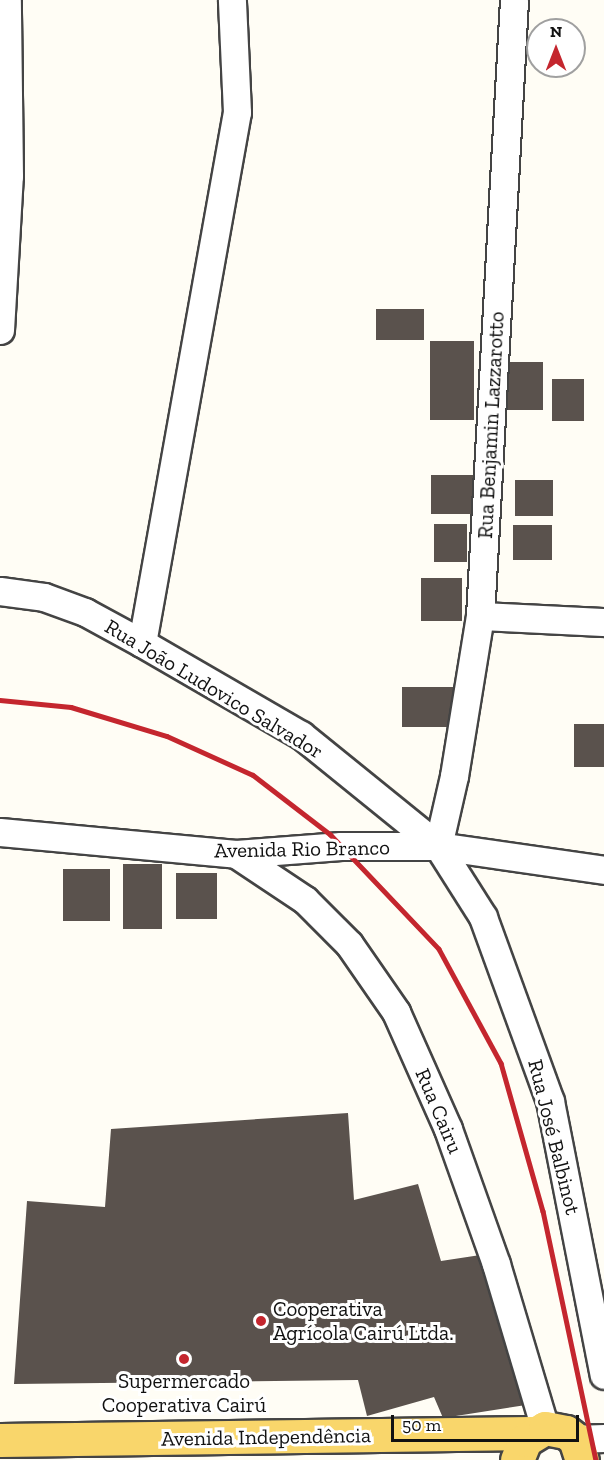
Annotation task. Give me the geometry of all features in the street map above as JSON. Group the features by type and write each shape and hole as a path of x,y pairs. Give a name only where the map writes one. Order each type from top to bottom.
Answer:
{"main road":[{"name":"Avenida Independência","path":"0,1440 567,1447"}],"street":[{"path":"0,330 9,177 7,0"},
{"path":"142,643 237,112 232,0"},
{"name":"Rua Benjamin Lazzarotto","path":"438,846 454,776 480,616 514,0"},
{"name":"Rua João Ludovico Salvador","path":"0,591 44,597 85,612 301,735 438,846"},
{"path":"480,616 604,622"},
{"name":"Avenida Rio Branco","path":"0,832 236,854 342,846 438,846 604,870"},
{"name":"Rua José Balbinot","path":"438,846 483,917 550,1101 604,1375"},
{"name":"Rua Cairu","path":"236,854 305,900 349,944 396,1012 448,1130 496,1264 567,1447"}],"building":[{"path":"376,309 424,309 424,340 376,340"},
{"path":"430,341 474,341 474,420 430,420"},
{"path":"506,362 543,362 543,410 506,410"},
{"path":"552,379 584,379 584,421 552,421"},
{"path":"431,475 476,475 476,514 431,514"},
{"path":"515,480 553,480 553,516 515,516"},
{"path":"434,524 467,524 467,562 434,562"},
{"path":"513,525 552,525 552,560 513,560"},
{"path":"421,578 462,578 462,621 421,621"},
{"path":"402,687 453,687 453,727 402,727"},
{"path":"574,724 604,724 604,767 574,767"},
{"path":"123,864 162,864 162,929 123,929"},
{"path":"63,869 110,869 110,921 63,921"},
{"path":"176,873 217,873 217,919 176,919"},
{"name":"Cooperativa Agrícola Cairú Ltda.","path":"348,1113 354,1200 418,1184 441,1261 487,1254 526,1405 443,1418 434,1397 367,1416 358,1380 14,1384 27,1201 105,1207 111,1129"}],"railway":[{"path":"0,700 71,707 167,736 253,775 330,834 439,949 501,1063 543,1211 596,1460"}],"place":[{"name":"Cooperativa Agrícola Cairú Ltda.","path":"261,1321"},
{"name":"Supermercado Cooperativa Cairú","path":"184,1359"}]}
